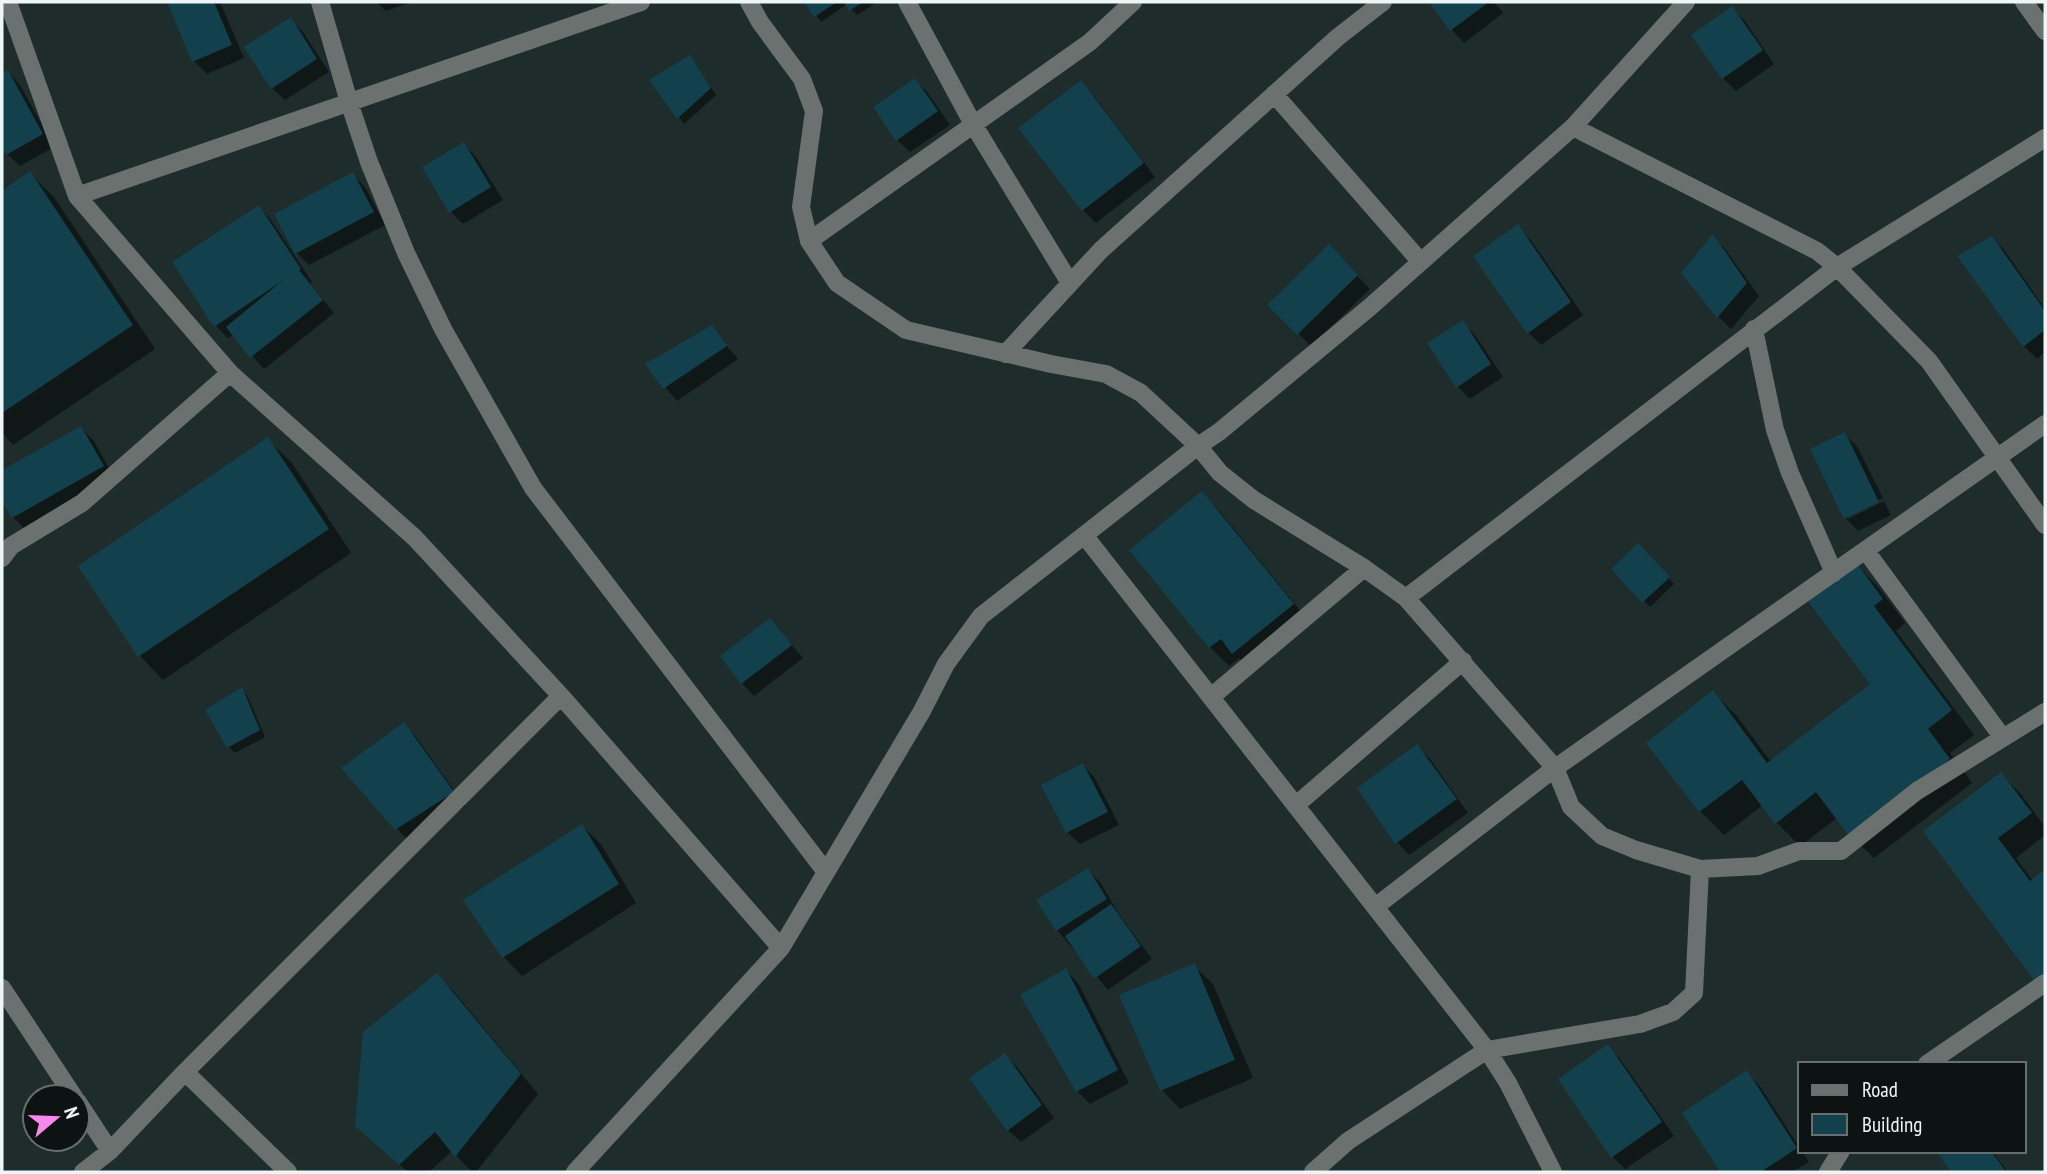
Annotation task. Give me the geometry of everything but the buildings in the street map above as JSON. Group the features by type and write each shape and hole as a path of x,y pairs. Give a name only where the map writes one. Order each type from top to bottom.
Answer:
{"street":[{"path":"8,2 77,196 230,373 415,538 561,695 781,948"},
{"path":"320,2 369,162 406,253 443,329 533,488 826,872"},
{"path":"77,196 641,2"},
{"path":"749,2 760,22 802,79 814,111 801,206 809,241 837,283 906,330 1005,354 1106,374 1141,393 1198,446 1220,473 1254,500 1364,568 1406,598 1555,768 1571,807 1602,836 1636,850 1700,869 1758,866 1799,851 1841,851 1917,791 2045,712"},
{"path":"907,2 973,124 1070,283"},
{"path":"809,241 1090,41 1133,2"},
{"path":"1005,354 1101,250 1338,37 1383,2"},
{"path":"575,1172 781,948 922,711 946,664 981,616 1219,432 1370,307 1573,127 1686,2"},
{"path":"2024,2 2045,32"},
{"path":"1274,94 1420,261"},
{"path":"1573,127 1817,251 1837,267 1928,361 2045,525"},
{"path":"1406,598 1837,267 2045,138"},
{"path":"1754,329 1775,430 1790,473 1834,573"},
{"path":"5,546 82,503 230,373"},
{"path":"1375,907 1555,768 2045,424"},
{"path":"1084,536 1487,1050 1508,1083 1553,1172"},
{"path":"1866,551 2003,738"},
{"path":"1211,697 1364,568"},
{"path":"1296,805 1463,661"},
{"path":"83,1172 110,1152 185,1072 561,695"},
{"path":"1313,1172 1348,1141 1487,1050 1640,1024 1673,1013 1694,993 1700,869"},
{"path":"1930,1062 2045,983"},
{"path":"3,991 65,1083"},
{"path":"185,1072 288,1172"},
{"path":"91,1122 110,1152"},
{"path":"1828,1172 1840,1153"}]}
